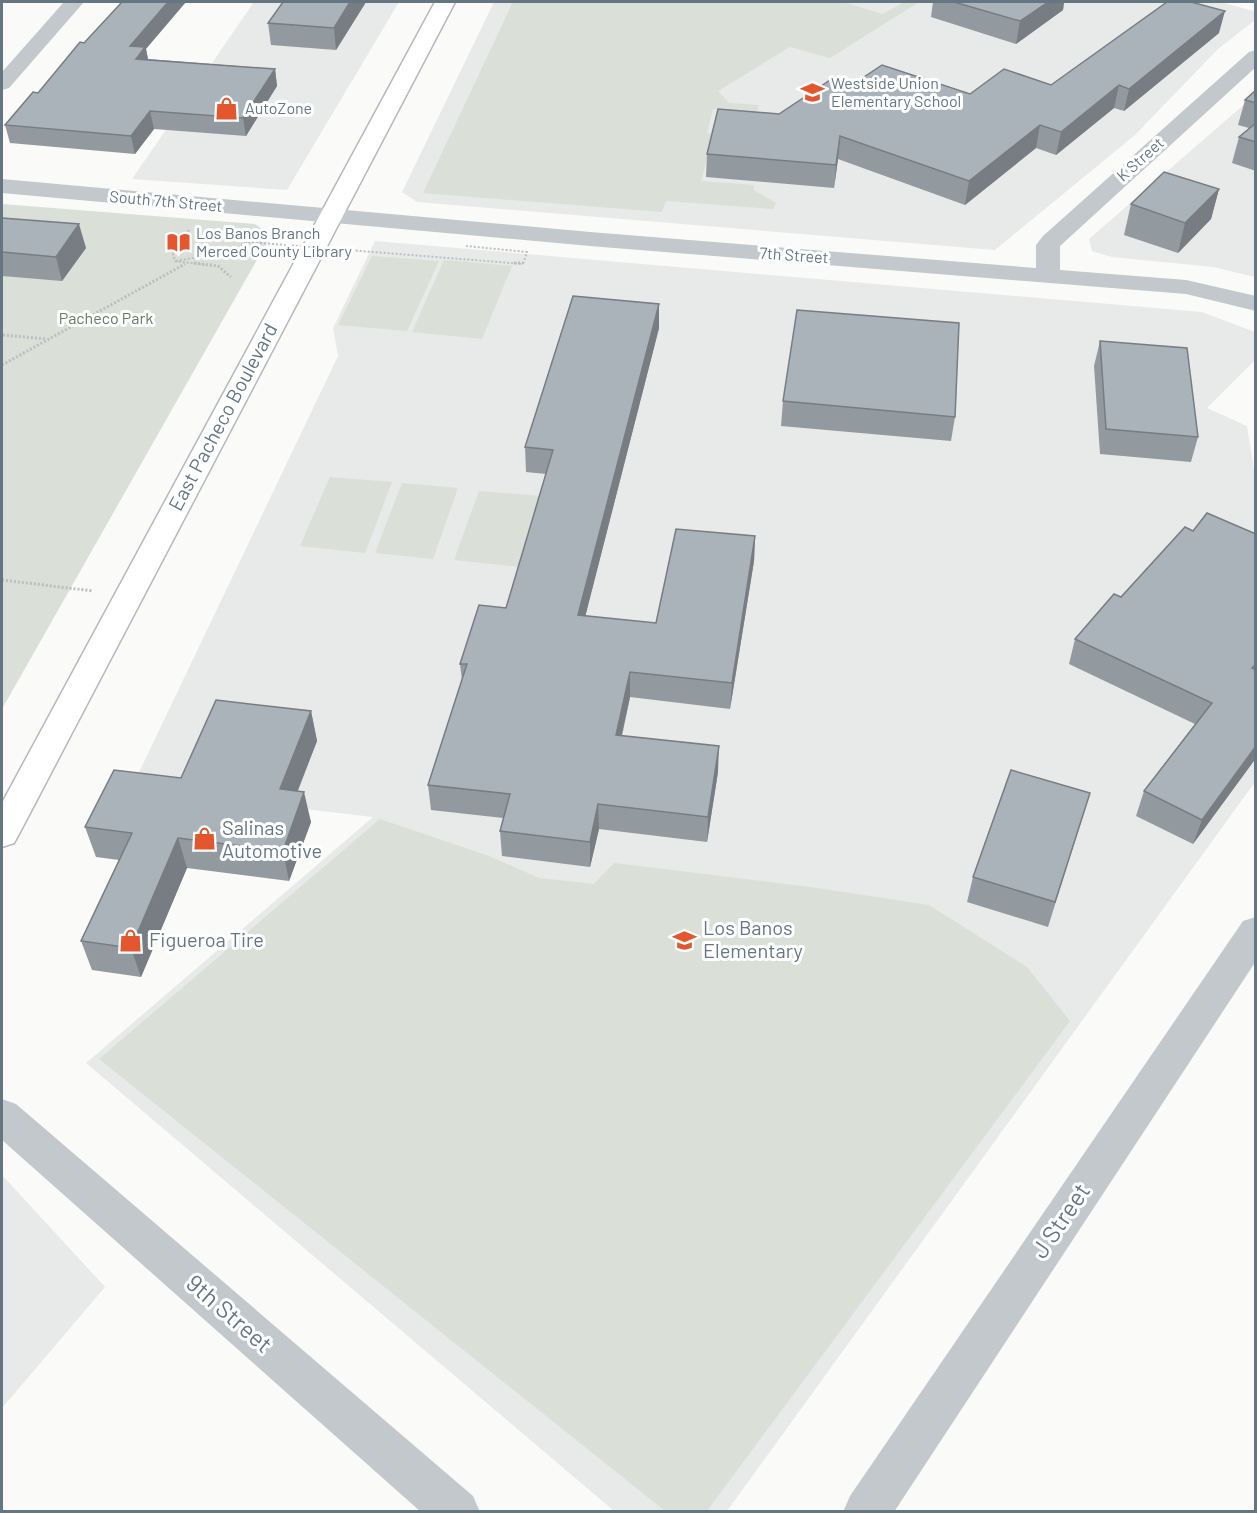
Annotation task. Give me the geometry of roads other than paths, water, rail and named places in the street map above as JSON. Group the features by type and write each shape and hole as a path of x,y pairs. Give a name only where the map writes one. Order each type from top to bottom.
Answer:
{"highway":[{"name":"East Pacheco Boulevard","path":"2,834 445,2"}],"street":[{"path":"2,84 74,2"},
{"name":"K Street","path":"1048,274 1048,245 1051,241 1247,73 1256,56"},
{"name":"South 7th Street","path":"2,186 330,217"},
{"name":"7th Street","path":"330,217 1186,286 1256,304"},
{"name":"J Street","path":"866,1512 1256,931"},
{"name":"9th Street","path":"2,1116 457,1512"}],"place":[{"name":"Westside Union Elementary School","path":"813,92"},
{"name":"AutoZone","path":"227,108"},
{"name":"Los Banos Branch Merced County Library","path":"178,242"},
{"name":"Salinas Automotive","path":"204,839"},
{"name":"Figueroa Tire","path":"131,940"},
{"name":"Los Banos Elementary","path":"685,940"}],"park label":[{"name":"Pacheco Park","path":"106,318"}]}
